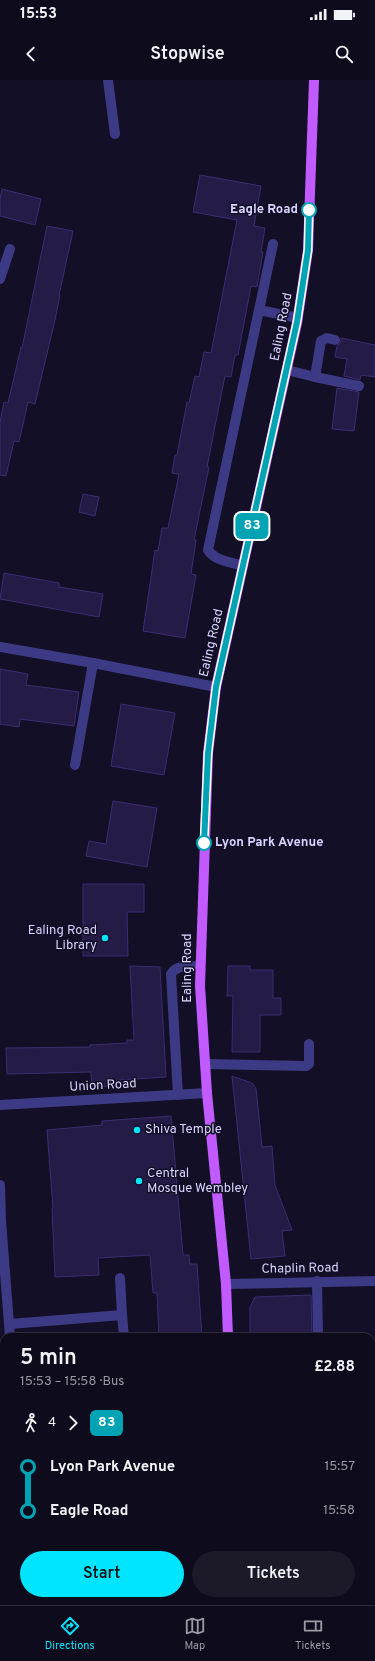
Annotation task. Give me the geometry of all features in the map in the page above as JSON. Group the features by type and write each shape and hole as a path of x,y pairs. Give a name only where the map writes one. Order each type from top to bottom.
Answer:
{"main road":[{"name":"Ealing Road","path":"228,1333 226,1284 207,1093 200,986 208,753 216,687 298,318 308,250 314,80"}],"street":[{"path":"108,80 115,134"},
{"path":"243,566 216,558 211,555 208,550 273,244"},
{"path":"0,279 10,249"},
{"path":"259,310 298,318"},
{"path":"315,377 321,341 327,338 336,340"},
{"path":"287,370 359,386"},
{"path":"0,647 93,663 216,687"},
{"path":"75,765 93,663"},
{"path":"178,1095 171,974 179,967 200,966"},
{"path":"205,1064 306,1066 309,1064 309,1044"},
{"name":"Union Road","path":"0,1105 207,1093"},
{"path":"0,1185 1,1221 10,1333"},
{"path":"120,1278 124,1333"},
{"name":"Chaplin Road","path":"226,1284 375,1280"},
{"path":"317,1281 318,1333"},
{"path":"10,1324 122,1315"}],"building":[{"path":"200,175 261,186 254,226 265,228 261,252 263,252 257,287 251,286 238,355 235,355 231,377 225,376 207,467 209,467 194,540 196,540 191,574 196,575 185,638 143,631 155,550 158,551 162,528 168,528 179,474 172,473 187,402 189,403 195,376 199,377 204,352 211,353 237,220 193,212"},
{"path":"2,189 41,199 35,225 0,216 0,199"},
{"path":"47,226 73,231 55,320 35,404 28,402 19,442 14,441 6,476 0,475 0,422 4,402 8,403 21,347 22,348"},
{"path":"341,338 375,345 375,377 361,375 360,380 344,376 347,359 335,357 337,346 341,342"},
{"path":"337,388 359,392 354,431 332,429"},
{"path":"83,494 99,497 95,516 79,512"},
{"path":"4,573 59,583 59,587 103,594 99,617 0,599"},
{"path":"0,669 28,674 26,685 79,692 74,726 20,719 19,727 0,724"},
{"path":"121,704 175,713 164,775 111,766"},
{"path":"113,801 157,808 147,867 86,856 89,841 106,844"},
{"name":"Ealing Road Library","path":"83,884 144,884 144,912 127,912 128,956 83,956"},
{"path":"130,966 160,967 166,1077 119,1080 120,1086 92,1087 91,1072 7,1074 6,1048 90,1047 90,1045 127,1043 127,1040 134,1040"},
{"path":"228,966 250,966 250,970 273,970 273,998 281,998 281,1015 260,1015 260,1052 232,1052 233,996 227,996"},
{"path":"232,1076 252,1083 256,1088 262,1147 272,1146 275,1185 292,1230 282,1231 285,1256 251,1259"},
{"path":"171,1116 183,1255 189,1255 190,1264 197,1264 202,1333 159,1333 157,1293 153,1293 150,1255 98,1258 99,1275 55,1277 53,1208 47,1130 102,1125 102,1121"},
{"path":"311,1295 312,1333 250,1333 250,1307 255,1297"}],"bus line":[{"name":"83","path":"204,843 208,753 216,687 297,322 308,250 309,210"}],"place":[{"name":"Eagle Road","path":"309,210"},
{"name":"Lyon Park Avenue","path":"204,843"},
{"name":"Ealing Road Library","path":"105,938"},
{"name":"Shiva Temple","path":"137,1130"},
{"name":"Central Mosque Wembley","path":"139,1181"}]}
